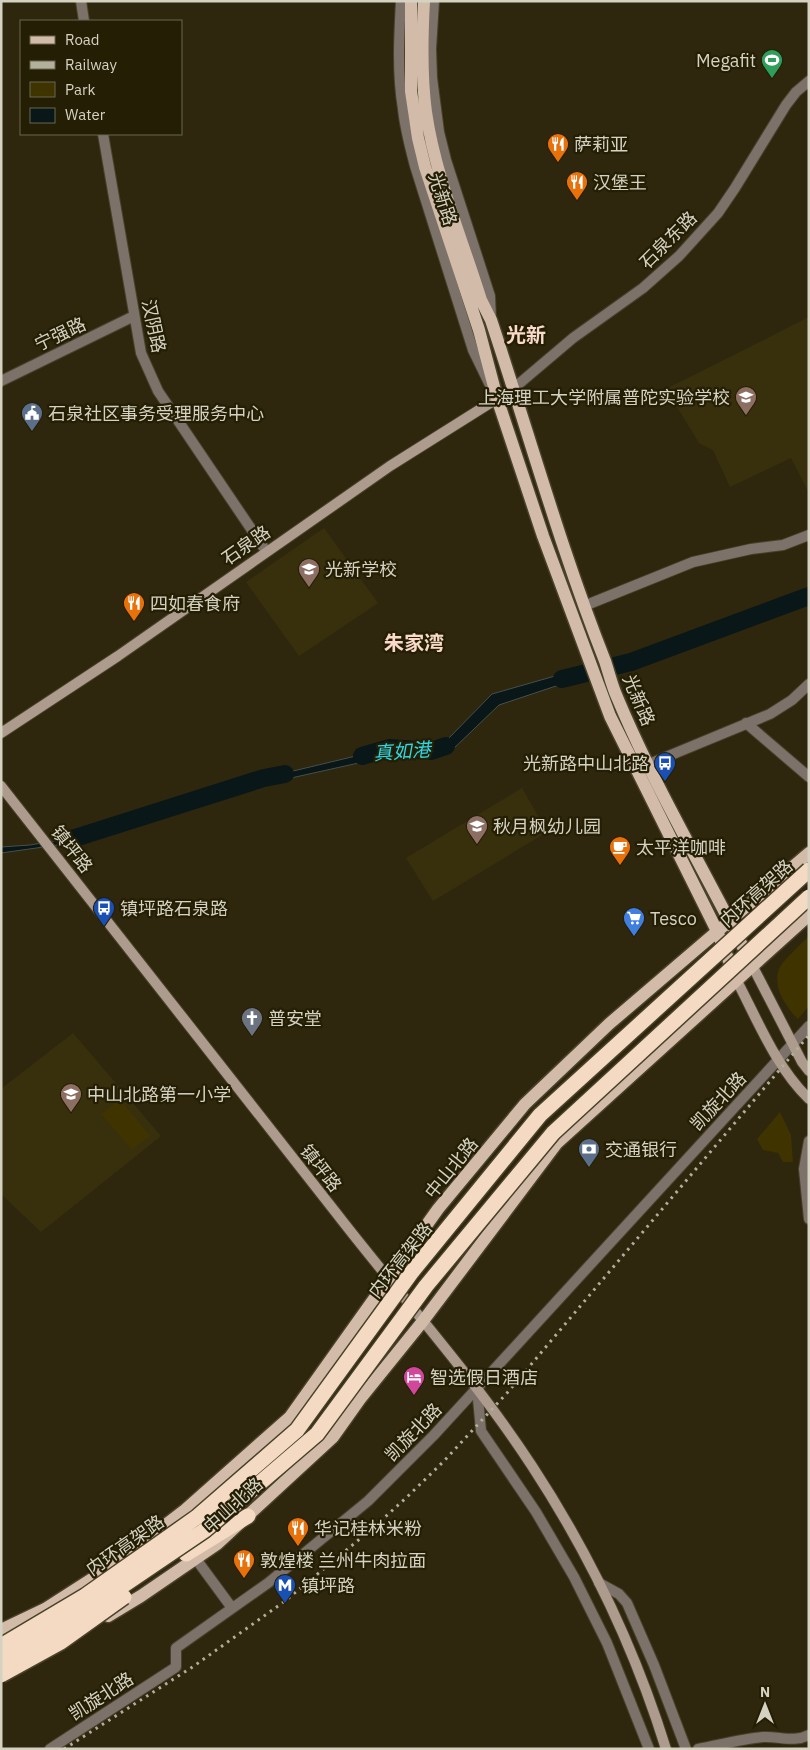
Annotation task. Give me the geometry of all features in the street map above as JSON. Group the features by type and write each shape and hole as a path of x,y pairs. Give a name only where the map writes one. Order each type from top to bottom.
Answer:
{"highway":[{"name":"内环高架路","path":"1,1646 85,1596 197,1517 297,1430 411,1274 540,1115 809,870"},
{"name":"内环高架路","path":"1,1660 90,1608 205,1530 317,1434 426,1286 553,1133 809,897"},
{"path":"1,1673 61,1642 248,1516"}],"main road":[{"name":"光新路","path":"411,1 410,66 412,98 425,167 466,272 491,320 514,388 544,491 616,695 649,764 753,966"},
{"name":"光新路","path":"424,1 423,74 430,137 497,398 543,536 614,723 717,932 737,981"},
{"name":"中山北路","path":"1,1630 45,1609 112,1566 185,1510 290,1416 438,1209 525,1104 609,1024 809,852"},
{"name":"中山北路","path":"248,1516 333,1437 360,1399 423,1321 557,1143 809,915"}],"street":[{"path":"81,1 84,20"},
{"name":"光新路","path":"401,1 399,50 402,109 414,166 473,350 497,398"},
{"name":"光新路","path":"434,1 432,78 439,132 446,160 490,296 491,320"},
{"name":"石泉东路","path":"514,388 574,338 643,288 679,256 718,212 786,105 796,92 809,81"},
{"name":"汉阴路","path":"103,135 141,353 158,391 266,551"},
{"name":"宁强路","path":"1,381 134,316"},
{"name":"石泉路","path":"1,733 118,656 390,466 514,388"},
{"path":"584,606 693,562 751,549 783,545 809,535"},
{"path":"649,764 781,708 809,684"},
{"path":"746,724 809,778"},
{"name":"镇坪路","path":"1,786 388,1280 477,1388 513,1439 573,1532 599,1583 638,1672 666,1749"},
{"name":"光新路","path":"753,966 802,1062 809,1071"},
{"name":"光新路","path":"737,981 778,1059 794,1085 809,1099"},
{"name":"凯旋北路","path":"50,1749 176,1667 176,1648 268,1583 368,1501 434,1435 809,1026"},
{"path":"809,1141 804,1169 809,1219"},
{"path":"477,1388 481,1431 536,1512 574,1577 608,1643 649,1749"},
{"path":"191,1556 232,1608"},
{"path":"599,1583 620,1594 627,1602 654,1665 686,1749"},
{"path":"698,1749 761,1737 773,1736 802,1739 809,1735"}],"shaded area":[{"name":"上海理工大学附属普陀实验学校","path":"809,317 809,493 791,458 730,487 713,450 699,443 666,389"},
{"name":"光新学校","path":"324,528 378,603 299,656 246,582"},
{"name":"秋月枫幼儿园","path":"522,788 547,832 433,901 406,858"},
{"name":"中山北路第一小学","path":"73,1033 161,1136 41,1232 1,1194 1,1089"}],"green space":[{"path":"809,936 809,1006 798,1019 781,996 777,976 784,961"},
{"path":"120,1099 150,1136 132,1150 101,1114"},
{"path":"780,1112 791,1135 793,1162 783,1162 778,1153 763,1150 757,1139"}],"water":[{"path":"583,668 586,676 499,705 451,751 432,758 390,756 264,784 86,841 1,853 1,847 30,845 83,836 264,778 385,749 424,751 447,740 492,694"}],"waterway":[{"name":"真如港","path":"562,679 631,662 809,596"},
{"name":"真如港","path":"362,756 390,748 431,751 446,746"},
{"name":"真如港","path":"66,840 264,778 285,774"}],"railway":[{"path":"64,1749 194,1666 285,1601 373,1528 407,1497 444,1461 507,1393 809,1035"}],"place":[{"name":"Megafit","path":"772,79"},
{"name":"萨莉亚","path":"558,163"},
{"name":"汉堡王","path":"577,201"},
{"name":"上海理工大学附属普陀实验学校","path":"746,416"},
{"name":"石泉社区事务受理服务中心","path":"32,432"},
{"name":"光新学校","path":"309,588"},
{"name":"四如春食府","path":"134,622"},
{"name":"光新路中山北路","path":"665,782"},
{"name":"秋月枫幼儿园","path":"477,845"},
{"name":"太平洋咖啡","path":"620,866"},
{"name":"镇坪路石泉路","path":"104,927"},
{"name":"Tesco","path":"634,937"},
{"name":"普安堂","path":"252,1037"},
{"name":"中山北路第一小学","path":"71,1113"},
{"name":"交通银行","path":"589,1168"},
{"name":"智选假日酒店","path":"414,1396"},
{"name":"华记桂林米粉","path":"298,1547"},
{"name":"敦煌楼 兰州牛肉拉面","path":"244,1579"},
{"name":"镇坪路","path":"285,1604"}],"district":[{"name":"光新","path":"526,334"},
{"name":"朱家湾","path":"414,642"}]}
